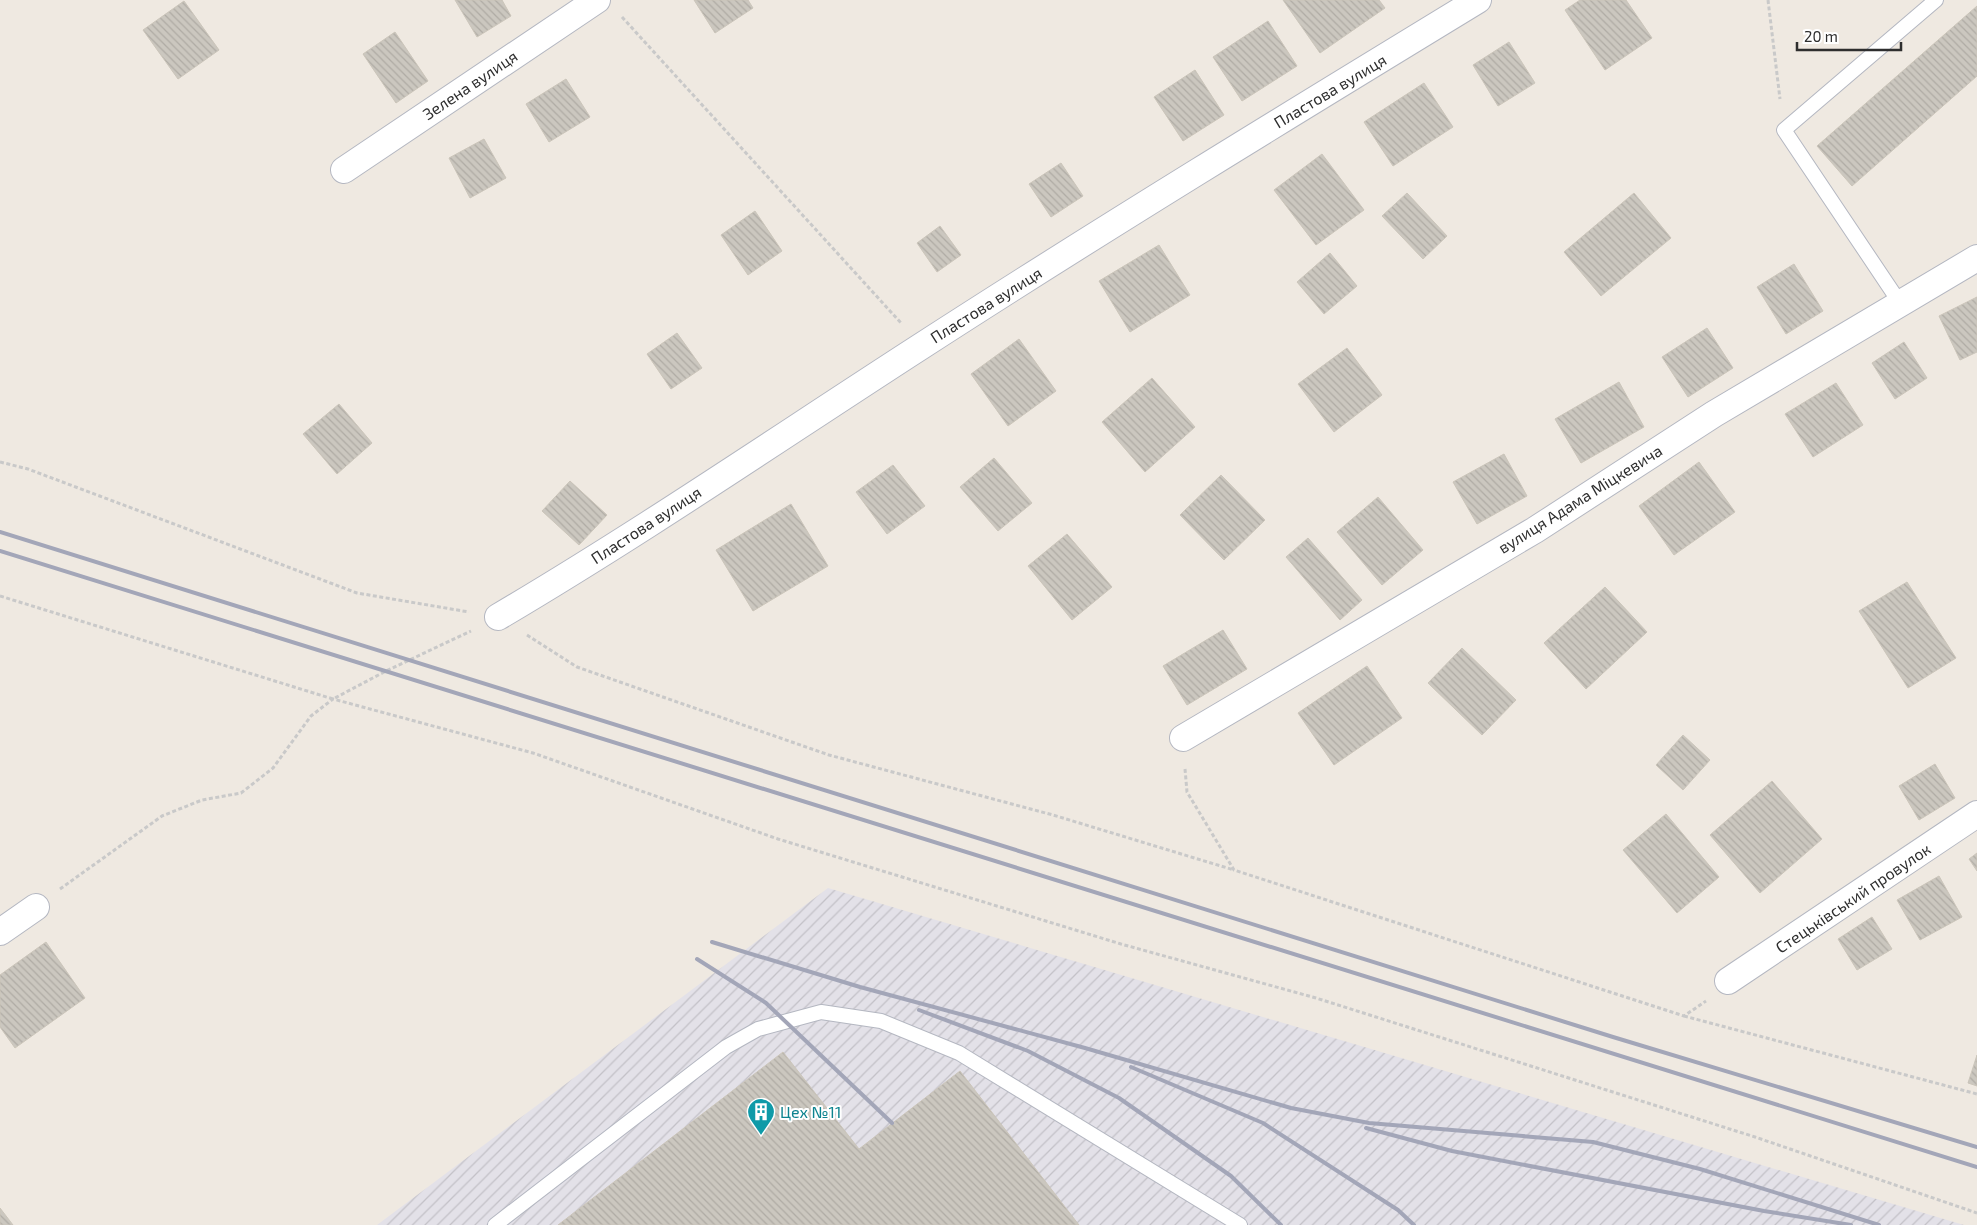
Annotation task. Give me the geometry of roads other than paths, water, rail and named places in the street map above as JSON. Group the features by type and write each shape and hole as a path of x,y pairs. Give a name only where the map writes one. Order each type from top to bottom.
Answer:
{"street":[{"name":"Зелена вулиця","path":"344,170 597,0"},
{"name":"Пластова вулиця","path":"498,617 577,570 922,346 1203,168 1478,0"},
{"name":"вулиця Адама Міцкевича","path":"1182,738 1535,530 1714,414 1977,258"},
{"name":"Стецьківський провулок","path":"1728,981 1977,814"},
{"path":"0,932 36,907"}],"lane":[{"path":"1900,303 1784,130 1936,0"},
{"path":"495,1225 726,1047 758,1029 822,1012 881,1021 959,1053 1240,1225"}],"railway":[{"path":"0,532 1613,1037 1977,1147"},
{"path":"0,551 1977,1167"},
{"path":"712,942 860,987 1085,1048 1291,1108 1369,1123 1593,1142 1700,1169 1879,1225"},
{"path":"697,959 766,1003 892,1123"},
{"path":"919,1010 1028,1051 1119,1098 1231,1176 1281,1225"},
{"path":"1131,1067 1263,1123 1398,1210 1414,1225"},
{"path":"1366,1128 1452,1151 1764,1211 1851,1225"}],"place":[{"name":"Цех №11","path":"761,1136"}]}
